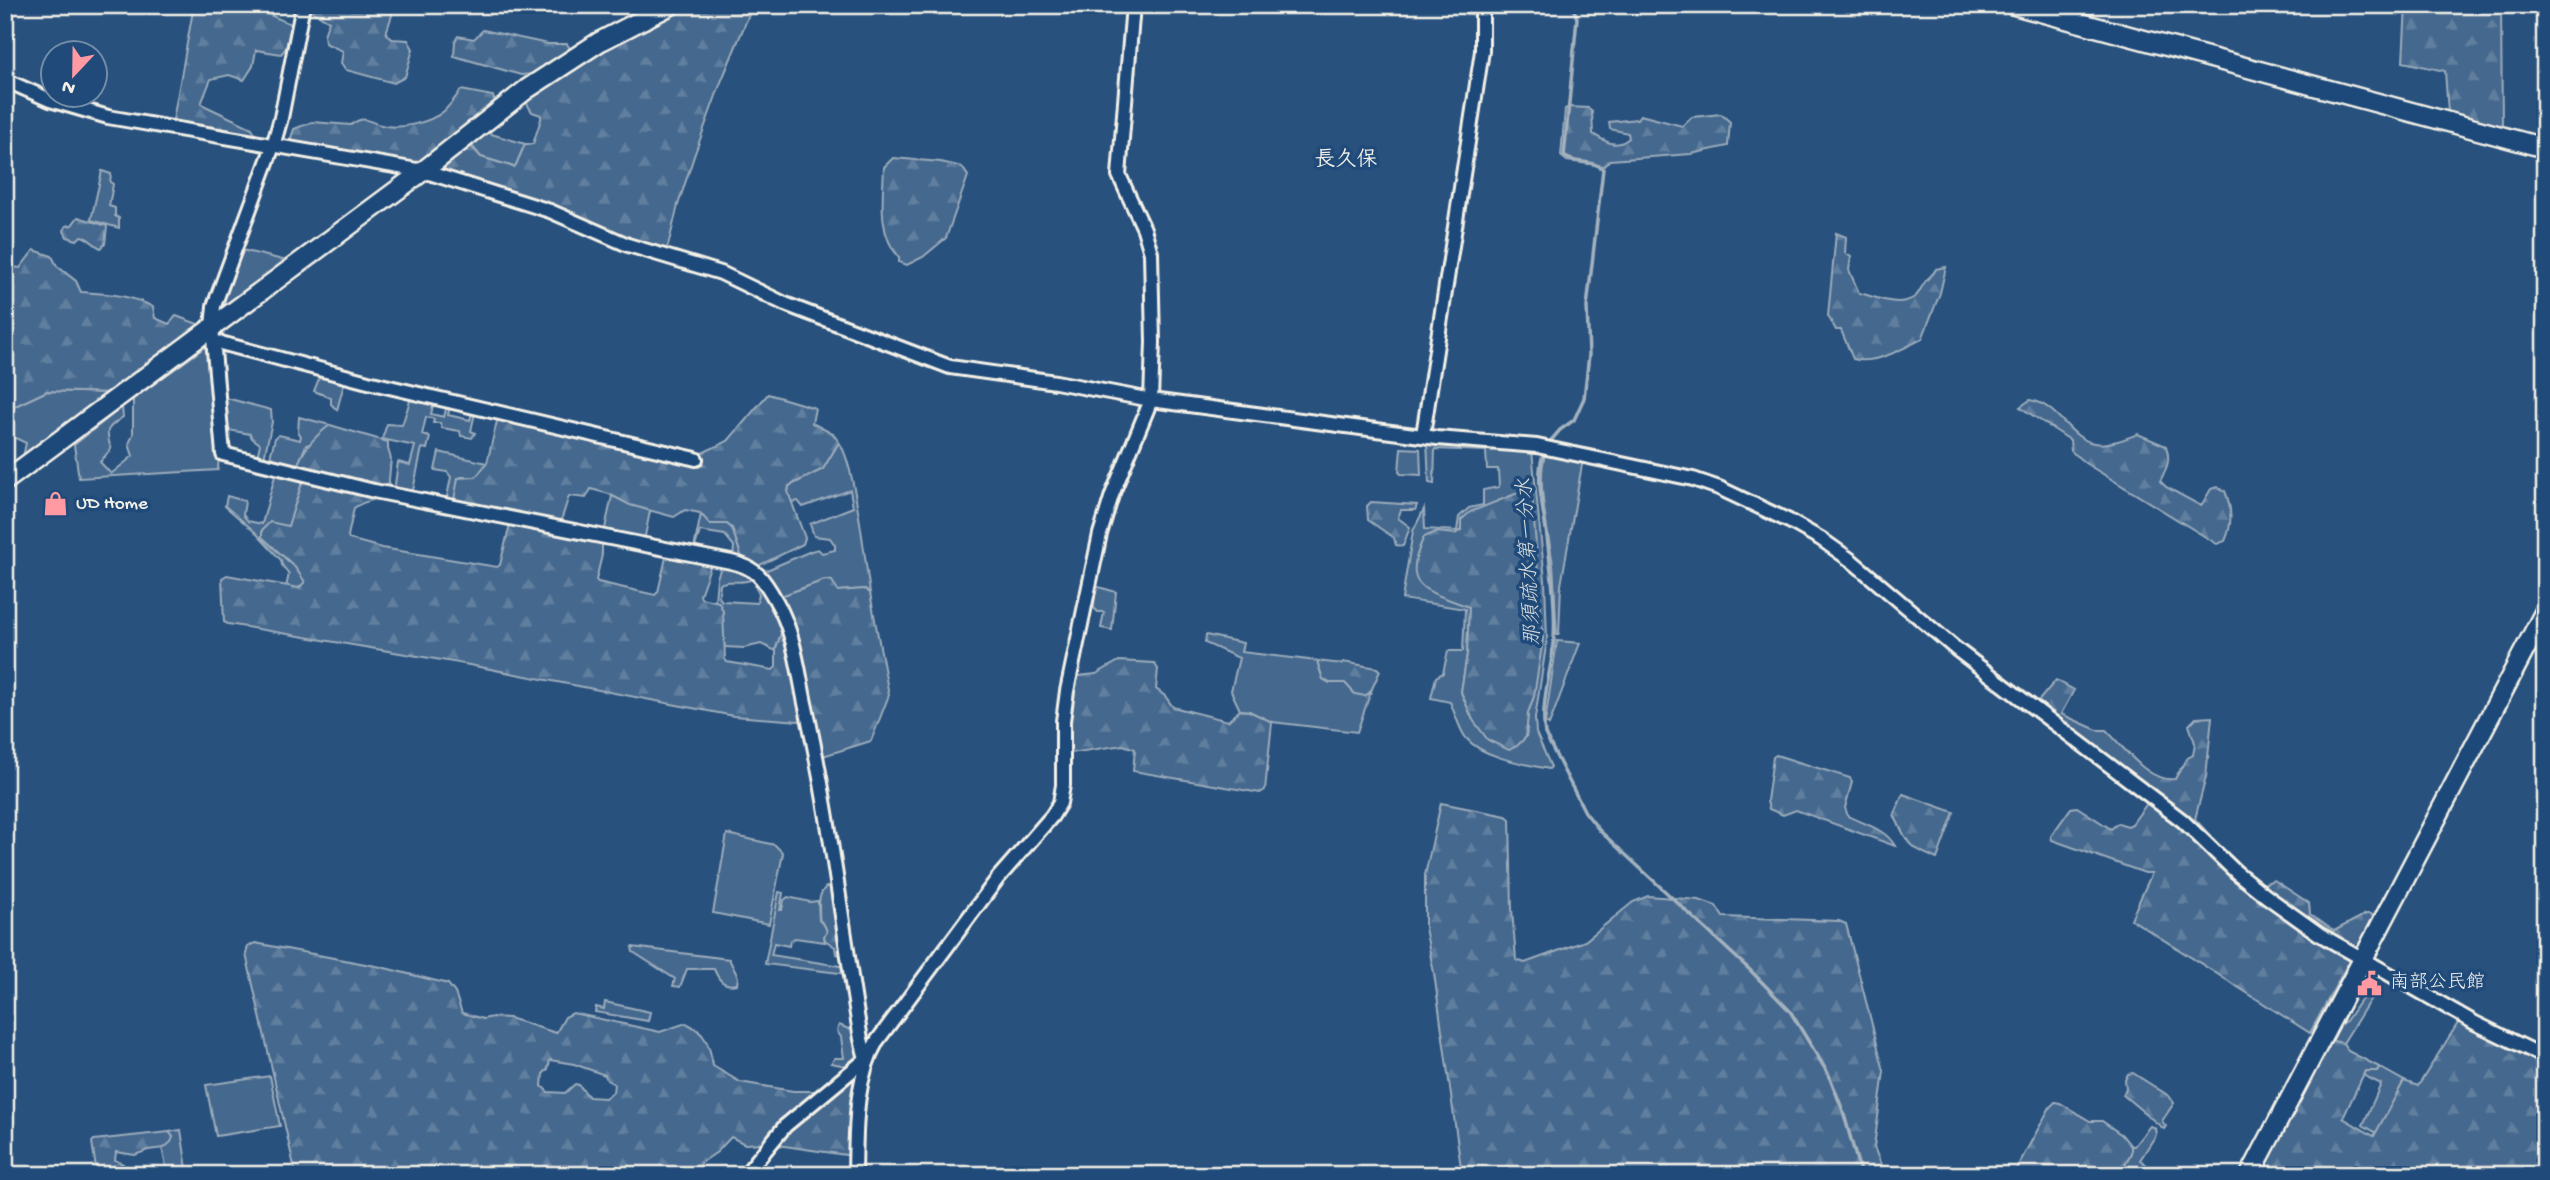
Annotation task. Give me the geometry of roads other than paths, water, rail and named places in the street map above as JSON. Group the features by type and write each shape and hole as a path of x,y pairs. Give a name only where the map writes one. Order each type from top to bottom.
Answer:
{"street":[{"path":"303,5 273,146 214,306 212,334 223,454 373,491 738,563 754,570 777,603 789,632 819,766 840,911 866,1059 856,1128 855,1175"},
{"path":"5,481 212,334 527,89 562,64 671,5"},
{"path":"745,1175 785,1125 866,1059 998,878 1052,816 1060,803 1063,785 1063,721 1100,534 1112,495 1151,400 1151,253 1144,229 1119,175 1133,5"},
{"path":"1423,435 1480,64 1482,5"},
{"path":"2014,5 2545,148"},
{"path":"5,80 50,100 106,117 423,171 550,211 628,245 721,273 785,304 950,367 1056,382 1151,400 1423,435 1537,446 1693,479 1748,501 1811,533 1852,561 1956,649 2183,821 2236,872 2266,896 2362,960 2474,1023 2545,1057"},
{"path":"212,334 368,382 696,459"},
{"path":"2250,1175 2545,611"}],"waterway":[{"name":"那須疏水第一分水","path":"1547,445 1560,430 1574,420 1584,398 1589,355 1587,307 1603,169 1564,156 1577,18 1572,5"},
{"name":"那須疏水第一分水","path":"1544,452 1540,483 1554,601 1553,651 1544,710 1545,734 1585,812 1600,831 1751,971 1790,1011 1829,1075 1843,1111 1861,1175"}],"place":[{"name":"UD Home","path":"56,504"},
{"name":"南部公民館","path":"2370,983"}],"district":[{"name":"長久保","path":"1346,161"}]}
